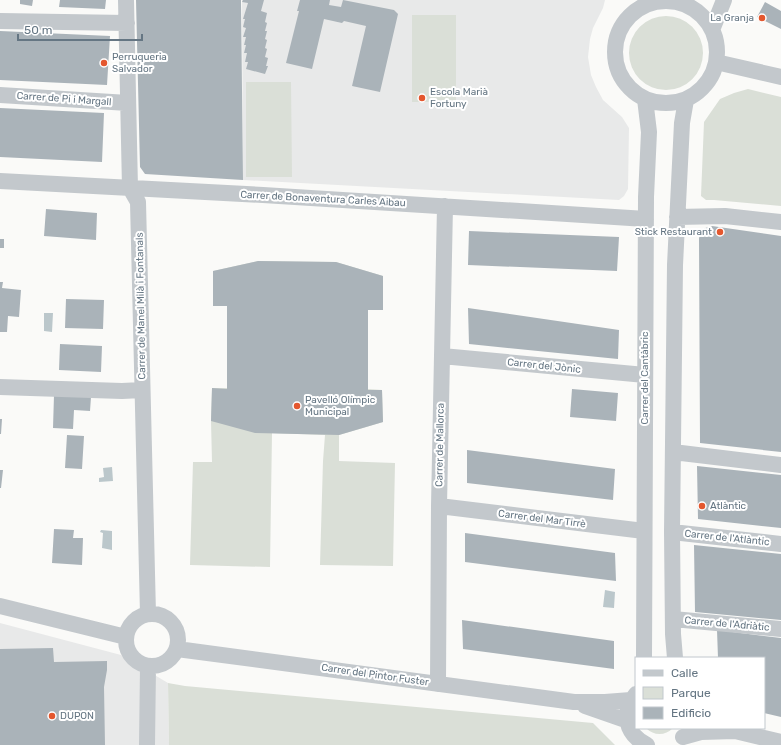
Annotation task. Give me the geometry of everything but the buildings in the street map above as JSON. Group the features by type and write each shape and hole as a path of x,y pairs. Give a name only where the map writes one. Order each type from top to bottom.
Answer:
{"street":[{"name":"Carrer de Manel Milà i Fontanals","path":"126,0 130,188 138,202 148,614"},
{"path":"712,30 724,0"},
{"path":"668,1 676,2 698,13 705,19 712,30 717,45 716,62 713,73 702,89 686,100 670,104 662,104 645,99 629,88 617,68 615,47 617,38 624,23 639,3 668,1"},
{"path":"0,21 127,23"},
{"path":"716,62 781,77"},
{"name":"Carrer de Pi i Margall","path":"0,95 128,103"},
{"name":"Carrer del Cantàbric","path":"644,657 646,219 649,132 645,99"},
{"path":"675,657 673,634 672,532 675,265 682,123 686,100"},
{"name":"Carrer de Bonaventura Carles Aibau","path":"0,181 646,219"},
{"name":"Carrer de Mallorca","path":"438,684 439,506 445,206"},
{"path":"677,217 725,216 781,222"},
{"name":"Carrer del Jònic","path":"442,356 645,375"},
{"path":"0,387 122,391 142,390"},
{"path":"673,452 781,465"},
{"name":"Carrer del Mar Tirrè","path":"439,506 644,531"},
{"name":"Carrer de l'Atlàntic","path":"672,532 781,544"},
{"path":"0,606 126,637"},
{"path":"148,614 165,617 172,623 177,632 177,649 171,658 164,664 155,667 148,667 139,664 130,655 126,647 126,637 129,628 140,616 148,614"},
{"name":"Carrer de l'Adriàtic","path":"673,619 781,629"},
{"name":"Carrer del Pintor Fuster","path":"177,649 574,702 599,702 633,697"},
{"path":"147,745 148,667"},
{"path":"633,697 627,714 630,729 635,737 646,745"},
{"name":"Carrer del Pintor Fuster","path":"574,702 628,721"},
{"path":"681,737 701,732 732,730 781,742"}],"shaded area":[{"name":"Escola Marià Fortuny","path":"242,0 605,0 603,8 593,28 588,57 591,75 603,100 622,117 629,128 628,189 624,196 619,200 243,180"},
{"path":"44,313 53,313 52,332 44,331"},
{"path":"112,467 113,481 99,482 99,478 104,477 103,468"},
{"path":"101,530 112,531 112,550 102,548 103,533 100,532"},
{"path":"605,590 615,592 614,608 603,607"},
{"path":"0,623 121,655 168,683 169,745 0,745"}],"green space":[{"path":"412,15 456,15 456,102 412,102"},
{"path":"666,16 687,22 697,32 703,53 697,74 687,84 666,90 645,84 635,74 629,53 635,32 645,22"},
{"path":"246,82 291,82 292,177 246,177"},
{"path":"748,89 781,97 781,206 706,200 701,196 704,122 720,99"},
{"name":"Pavelló Olímpic Municipal","path":"258,261 336,262 383,276 383,310 368,310 368,389 382,390 383,422 339,435 339,461 395,463 393,566 320,565 325,435 272,433 270,567 190,565 193,462 212,462 212,388 227,388 227,306 213,306 213,271"},
{"path":"168,683 185,686 593,723 615,745 169,745"},
{"path":"647,729 672,729 663,734 656,734"}],"place":[{"name":"La Granja","path":"762,18"},
{"name":"Perruqueria Salvador","path":"104,63"},
{"name":"Escola Marià Fortuny","path":"422,98"},
{"name":"Stick Restaurant","path":"720,232"},
{"name":"Pavelló Olímpic Municipal","path":"297,406"},
{"name":"Atlàntic","path":"702,506"},
{"name":"DUPON","path":"52,716"}]}
